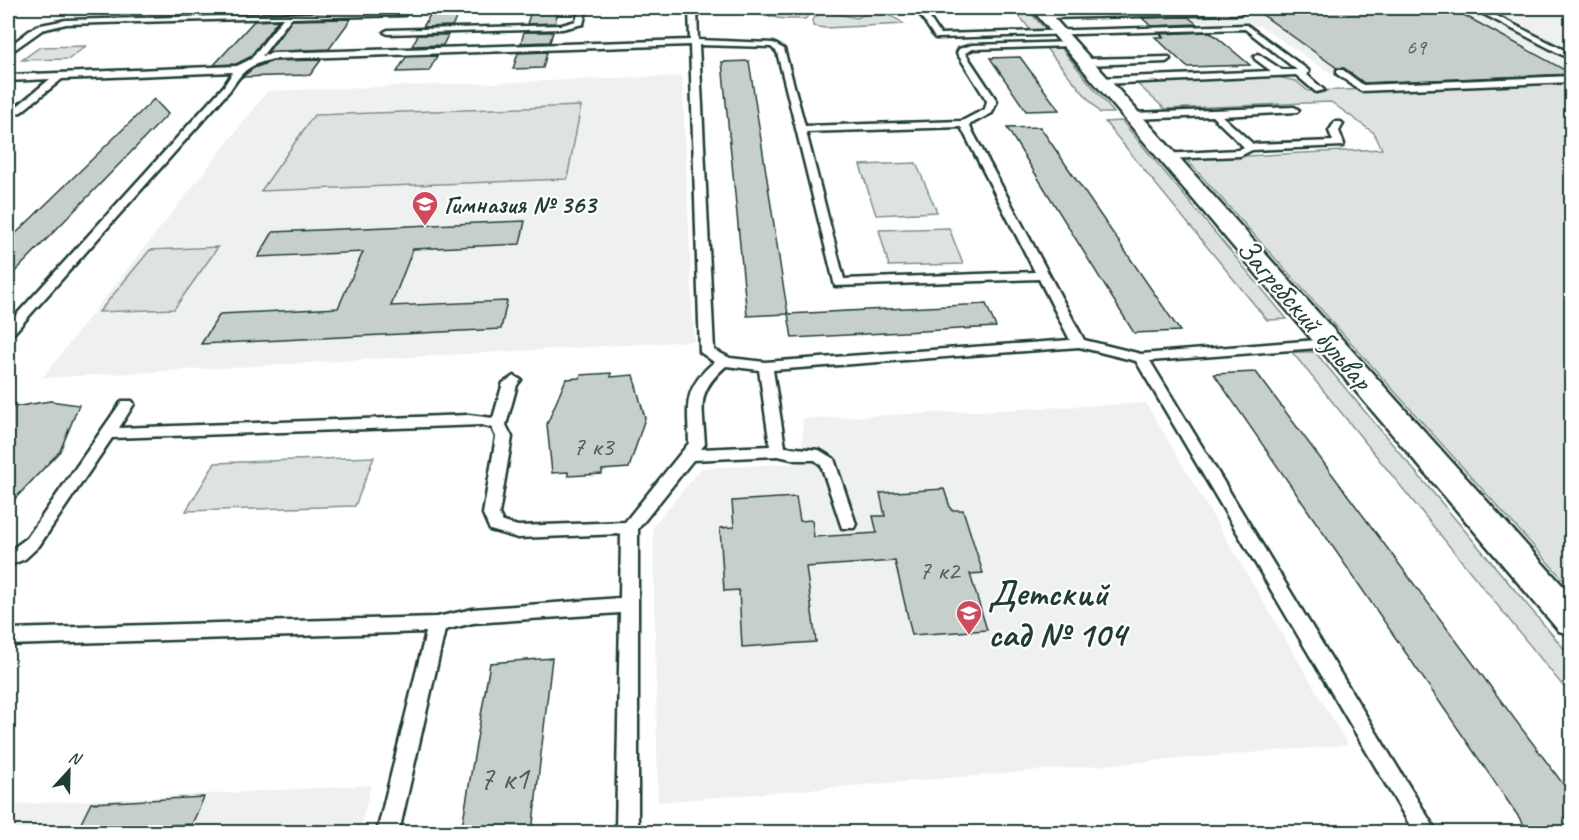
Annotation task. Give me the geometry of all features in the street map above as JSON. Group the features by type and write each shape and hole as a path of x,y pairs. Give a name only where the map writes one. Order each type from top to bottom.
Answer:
{"street":[{"name":"Загребский бульвар","path":"1042,12 1572,621"}],"lane":[{"path":"404,10 388,32 562,27 580,22 583,8"},
{"path":"693,8 707,352 714,358 765,366 1079,343 1141,358 1330,343"},
{"path":"920,8 938,36 1065,38"},
{"path":"1042,12 1239,12 1234,8"},
{"path":"1476,8 1572,58"},
{"path":"8,50 39,28 66,22 404,10"},
{"path":"254,61 290,15"},
{"path":"487,29 493,17"},
{"path":"802,129 897,128 964,124 989,111 992,101 961,53 972,48 1065,38 1247,27 1305,72 1102,81"},
{"path":"8,78 239,69 254,61 273,56 695,42 767,44 780,49 839,282 1043,275"},
{"path":"1258,57 1281,74"},
{"path":"1086,62 1166,59"},
{"path":"8,331 227,87 239,69"},
{"path":"1340,72 1361,88 1572,79"},
{"path":"1299,73 1319,90"},
{"path":"8,112 18,110 59,77"},
{"path":"1133,116 1294,110"},
{"path":"1213,112 1250,147"},
{"path":"964,124 1079,343"},
{"path":"1167,156 1240,153 1250,147 1339,144 1334,131 1338,124"},
{"path":"1141,358 1426,832"},
{"path":"627,832 630,528 697,444 695,395 708,374 724,360"},
{"path":"765,366 778,451"},
{"path":"498,425 510,383 514,380"},
{"path":"8,559 19,554 33,542 127,404"},
{"path":"108,433 483,420 498,425 504,437 491,514 496,526 518,532 630,528"},
{"path":"688,455 778,451 796,455 819,455 828,463 848,524"},
{"path":"8,638 437,624 473,616 628,605"},
{"path":"388,832 437,624"}],"shaded area":[{"path":"772,8 816,9 805,19 784,19 761,15"},
{"path":"1013,8 1026,8 1046,30 1032,32"},
{"path":"1051,8 1120,8 1123,10 1071,13"},
{"path":"1124,8 1571,8 1571,84 1359,92 1260,26 1136,18"},
{"path":"822,11 857,18 875,13 893,17 904,24 825,28 813,26 812,20"},
{"path":"86,46 69,59 22,60 40,47"},
{"path":"1045,47 1061,48 1114,113 1100,113"},
{"name":"Гимназия № 363","path":"682,76 694,341 42,378 268,91"},
{"path":"1277,77 1296,81 1308,91 1571,83 1571,588 1186,159 1382,149 1374,133 1331,102 1165,109 1135,82"},
{"path":"581,106 567,179 261,191 314,115"},
{"path":"1122,121 1287,319 1267,320 1105,122"},
{"path":"916,163 937,212 876,215 860,165"},
{"path":"949,228 963,264 889,266 879,230"},
{"path":"218,247 174,309 99,312 150,250"},
{"path":"1292,352 1315,352 1571,657 1571,696"},
{"name":"Детский сад № 104","path":"1146,403 1348,745 658,802 653,526 702,468 800,463 803,419"},
{"path":"374,457 355,506 186,511 215,463"},
{"path":"371,785 359,832 8,832 8,805"}],"building":[{"path":"267,8 359,8 357,10 262,12"},
{"path":"434,8 462,8 452,26 423,27"},
{"path":"532,8 559,8 555,23 527,24"},
{"path":"1253,8 1451,8 1572,74 1364,83 1344,68 1337,68"},
{"path":"1188,17 1197,24 1151,26 1142,18"},
{"path":"351,19 329,49 268,52 292,20"},
{"path":"278,20 250,57 236,64 214,65 254,21"},
{"path":"524,32 553,32 550,42 521,43"},
{"path":"1207,32 1214,35 1250,65 1187,67 1155,37 1163,37 1160,34"},
{"path":"418,35 448,35 443,45 412,46"},
{"path":"547,52 543,68 513,69 518,53"},
{"path":"437,56 429,71 397,72 406,57"},
{"path":"1020,57 1059,110 1026,111 990,58"},
{"path":"321,60 310,75 242,77 254,68 273,61"},
{"path":"749,61 788,314 747,316 722,62"},
{"path":"154,99 168,114 8,279 8,241"},
{"path":"1040,127 1180,331 1134,333 1007,128"},
{"path":"525,221 520,244 413,249 391,306 507,301 501,329 201,344 220,314 338,308 363,252 258,257 273,232"},
{"path":"986,304 996,327 792,338 788,314"},
{"path":"1256,372 1572,796 1572,832 1529,832 1214,374"},
{"path":"611,373 611,377 633,375 645,418 629,468 602,470 602,474 568,476 568,472 552,473 547,424 566,379 580,378 581,375"},
{"path":"50,401 79,405 60,451 8,506 8,408"},
{"path":"944,489 951,510 963,510 983,573 970,574 987,630 912,635 895,561 806,567 816,642 742,647 739,590 724,591 720,528 734,527 732,501 796,497 800,521 812,520 814,537 877,533 873,516 885,516 880,493"},
{"path":"552,658 532,832 461,832 490,663"},
{"path":"204,797 192,824 77,831 91,803"}],"place":[{"name":"Гимназия № 363","path":"425,227"},
{"name":"Детский сад № 104","path":"969,636"}]}
